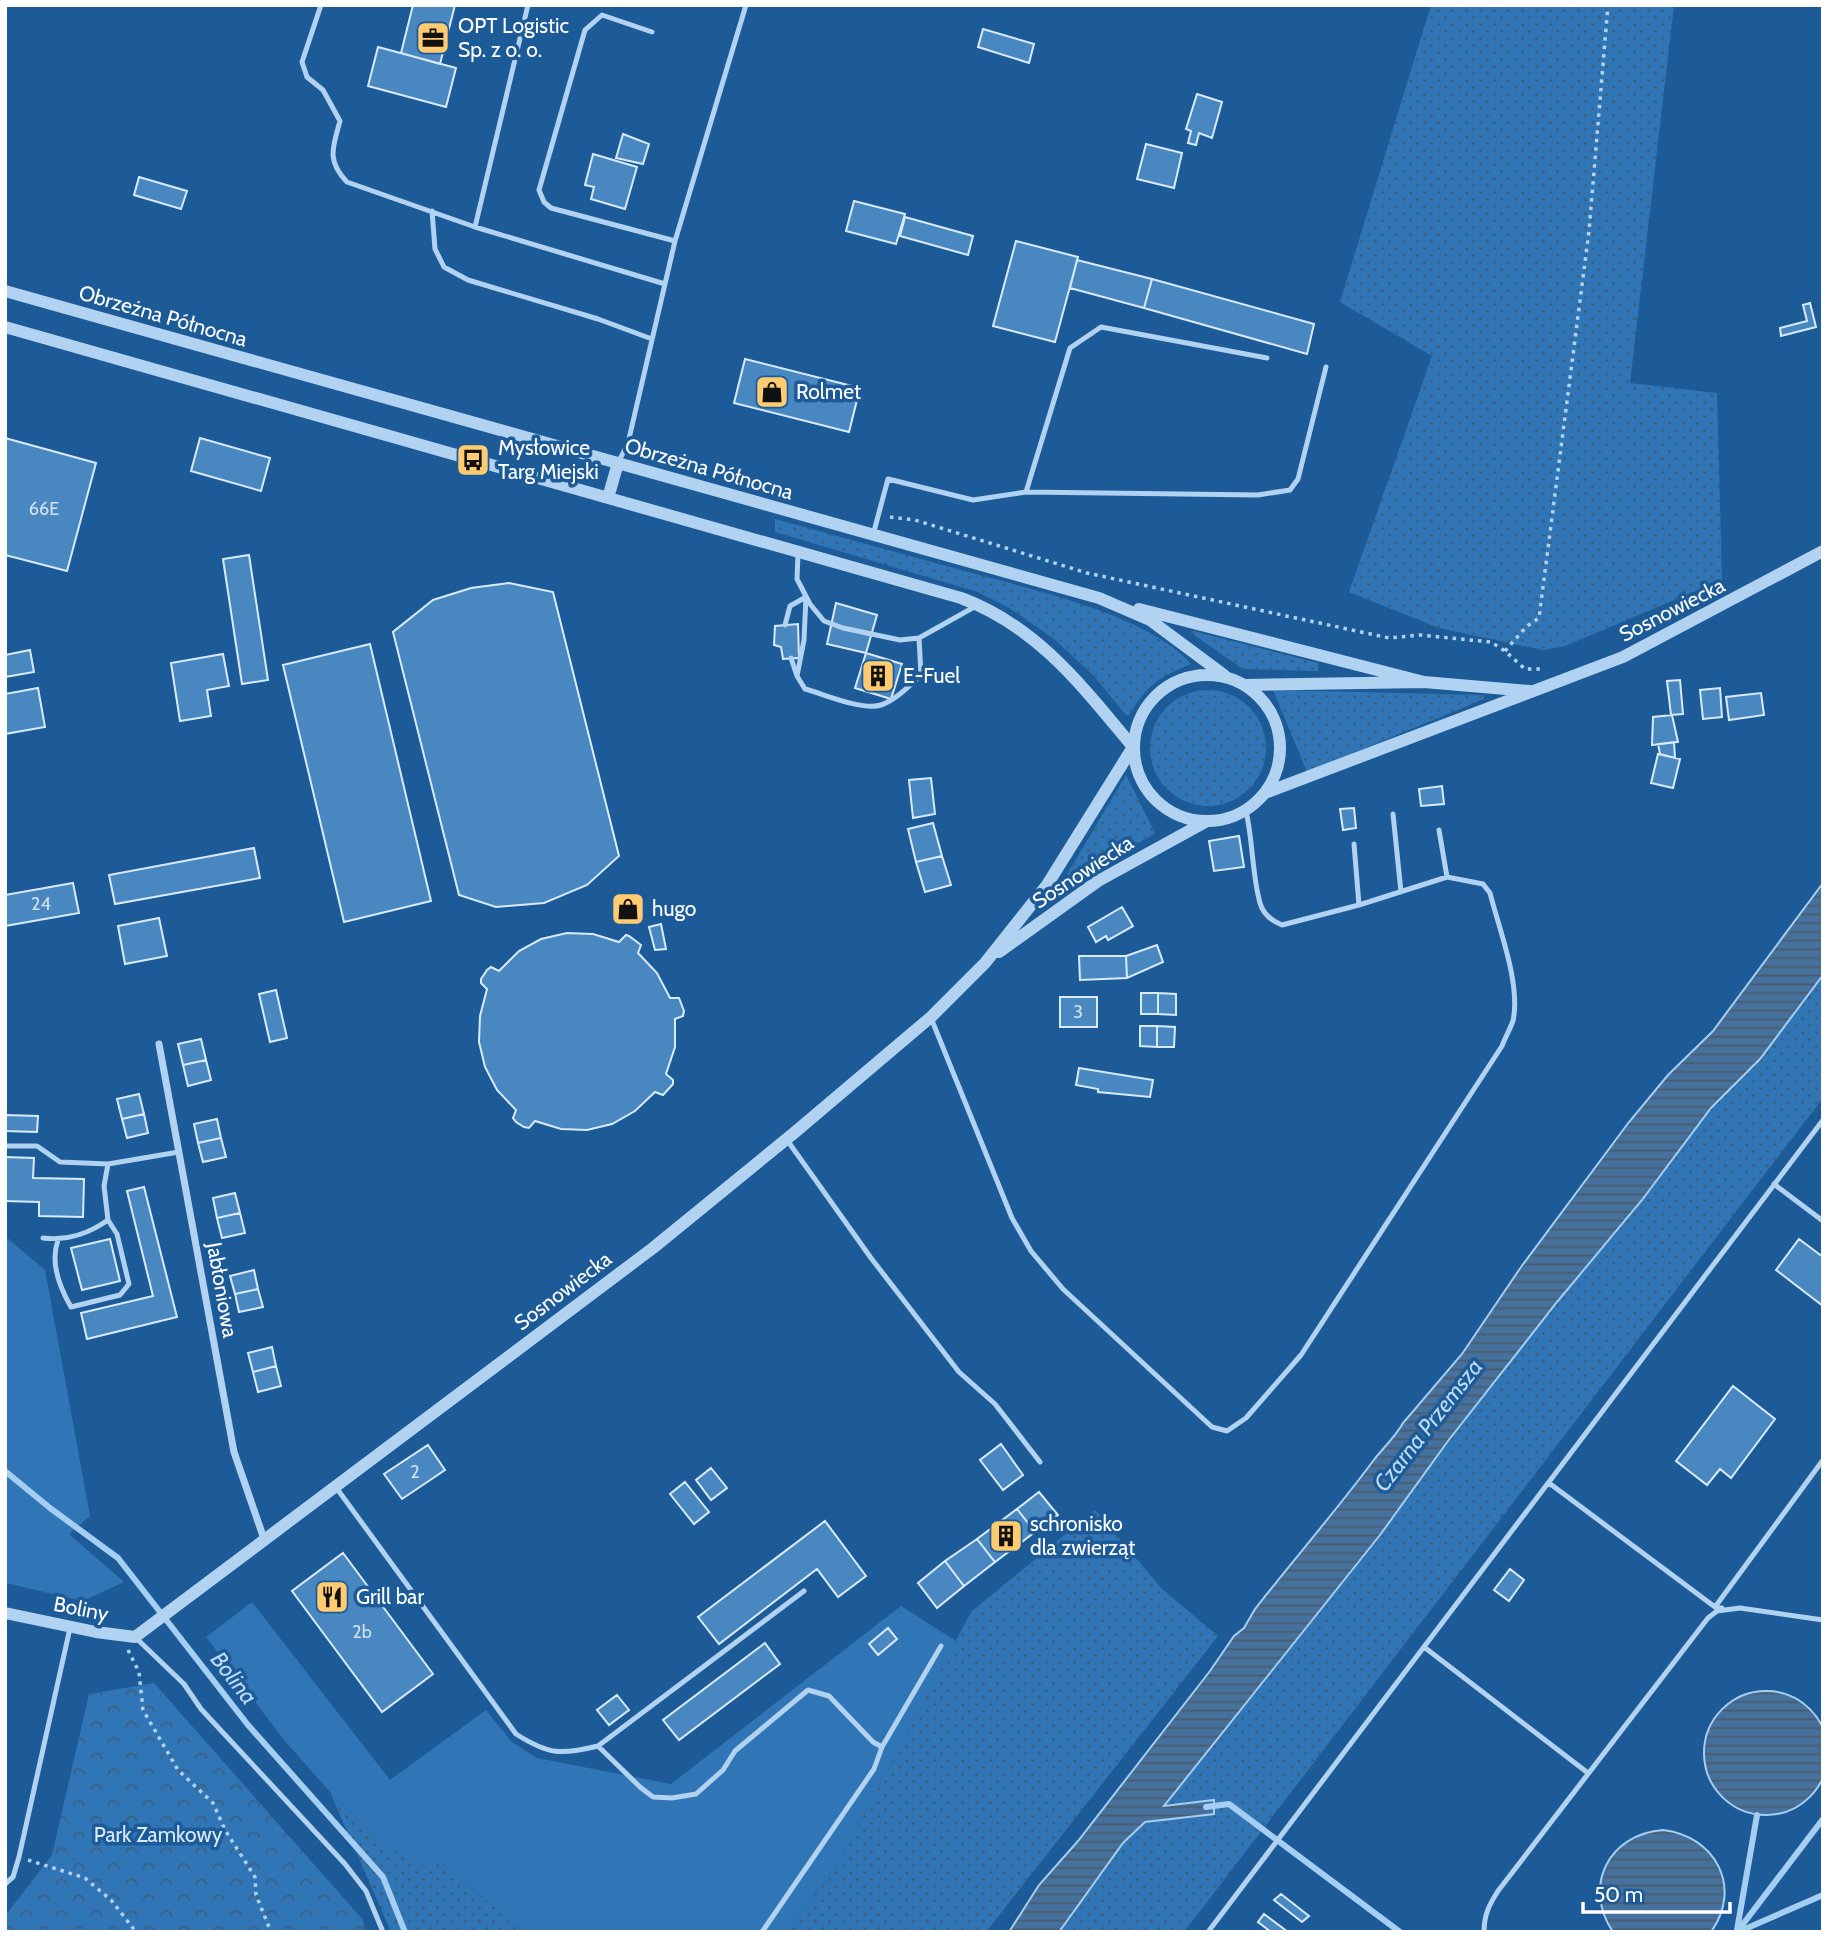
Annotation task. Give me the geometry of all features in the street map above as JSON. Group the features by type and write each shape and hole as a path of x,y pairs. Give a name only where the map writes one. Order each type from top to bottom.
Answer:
{"street":[{"name":"Obrzeżna Północna","path":"5,291 1099,598 1150,620 1224,675"},
{"path":"5,327 924,586 979,605 1005,618 1051,653 1078,680 1133,747"},
{"path":"608,498 618,463"},
{"name":"Sosnowiecka","path":"1265,793 1623,657 1823,551"},
{"path":"1099,598 1423,682"},
{"name":"Sosnowiecka","path":"147,1629 653,1248 787,1140 931,1017 985,963 1047,885 1133,747 1138,723 1150,701 1168,685 1190,676 1224,675 1246,685 1262,698 1274,715 1280,735 1281,755 1276,776 1265,793 1245,811 1227,819 1208,821 1188,819 1170,811 1155,799 1139,775 1133,747"},
{"name":"Sosnowiecka","path":"1246,685 1423,682 1534,691"},
{"name":"Sosnowiecka","path":"985,963 1098,881 1208,821"},
{"name":"Jabłoniowa","path":"159,1044 234,1452 264,1539"},
{"name":"Boliny","path":"5,1613 120,1636 135,1637 147,1629"}],"lane":[{"path":"321,5 302,62 307,77 323,90 340,121 331,156 338,172 347,182 475,227 665,285"},
{"path":"475,227 528,5"},
{"path":"618,463 628,443 675,241 746,5"},
{"path":"652,32 602,15 585,30 539,190 544,202 551,208 675,241"},
{"path":"432,211 435,249 444,267 467,280 598,319 652,339"},
{"path":"1026,492 1070,348 1101,327 1267,358"},
{"path":"873,535 888,479 973,500 1026,492 1258,495 1290,490 1298,478 1326,367"},
{"path":"799,551 797,579 806,597 824,621 843,628 900,640 919,638 979,605"},
{"path":"785,625 790,606 806,597"},
{"path":"797,676 804,640 806,597"},
{"path":"790,658 805,689 859,705 880,706 921,676 919,638"},
{"path":"931,1017 1012,1218 1031,1251 1063,1289 1212,1427 1227,1431 1246,1418 1301,1355 1502,1046 1512,1022 1514,990 1490,892 1483,884 1447,877 1359,905 1282,925 1272,921 1261,905 1251,832 1245,811"},
{"path":"1393,814 1401,892"},
{"path":"1439,830 1447,877"},
{"path":"1354,844 1359,905"},
{"path":"1208,1932 1823,1120"},
{"path":"787,1140 871,1258 959,1371 995,1405 1040,1462"},
{"path":"5,1146 37,1146 60,1162 108,1164 178,1152"},
{"path":"58,1240 54,1251 55,1262 63,1293 71,1307 120,1294 129,1284 117,1234 108,1220 104,1186 108,1164"},
{"path":"1774,1184 1823,1221"},
{"path":"43,1238 58,1240 77,1236 108,1220"},
{"path":"1484,1932 1484,1918 1493,1898 1708,1618 1823,1460"},
{"path":"1549,1483 1716,1607 1823,1620"},
{"path":"335,1486 516,1734 535,1746 558,1753 598,1746 804,1591"},
{"path":"1708,1618 1717,1611 1727,1609"},
{"path":"5,1884 12,1877 19,1857 70,1627"},
{"path":"135,1637 184,1684 201,1710 345,1864 366,1892 383,1932"},
{"path":"762,1932 874,1769 882,1747 941,1646"},
{"path":"1424,1647 1588,1773"},
{"path":"598,1746 653,1797 672,1798 696,1794 723,1770 735,1751 808,1690 829,1696 873,1742 882,1747"}],"path":[{"path":"1505,651 1527,626 1539,618 1589,231 1608,5"},
{"path":"876,516 915,520 1087,573 1390,638 1420,635 1491,642 1525,669 1552,670"},
{"path":"120,1636 139,1672 143,1710 178,1770 214,1803 225,1830 255,1877 256,1895 271,1932"},
{"path":"19,1857 85,1878 111,1900 136,1932"}],"green space":[{"path":"1431,5 1674,5 1630,383 1717,393 1722,580 1565,646 1543,650 1439,628 1349,592 1432,356 1340,302"},
{"path":"775,519 1083,605 1146,630 1171,646 1191,664 1155,683 1129,715 1126,715 1093,675 1054,639 1011,609 978,592 775,532"},
{"path":"1193,631 1318,663 1318,671 1243,669 1191,633"},
{"path":"1208,690 1230,694 1249,707 1262,726 1266,748 1262,770 1249,789 1230,802 1208,806 1186,802 1167,789 1154,770 1150,748 1154,726 1167,707 1186,694"},
{"path":"1273,690 1483,695 1484,699 1307,772"},
{"path":"1126,775 1155,833 1063,890 1063,881"},
{"path":"1823,975 1823,1098 1184,1932 1059,1932 1123,1843 1145,1822 1214,1814 1214,1800 1163,1807 1380,1535 1448,1441 1557,1302 1642,1200 1711,1108 1760,1059"},
{"path":"5,1236 45,1270 90,1516 69,1534 124,1582 83,1601 5,1583"},
{"path":"1095,1510 1163,1590 1218,1636 986,1932 786,1932 840,1860 971,1612"},
{"path":"252,1602 390,1780 486,1710 512,1742 537,1758 671,1784 901,1606 956,1641 840,1860 786,1932 524,1932 440,1862 431,1871 375,1838 284,1740 206,1637"},
{"name":"Park Zamkowy","path":"154,1683 363,1920 365,1932 5,1932 5,1916 52,1855 89,1694"},
{"path":"330,1792 375,1838 440,1862 524,1932 391,1932"}],"water":[{"name":"Czarna Przemsza","path":"1823,883 1823,975 1760,1059 1711,1108 1642,1200 1557,1302 1448,1441 1380,1535 1164,1806 1214,1800 1214,1814 1145,1822 1123,1843 1059,1932 1009,1932 1039,1885 1078,1841 1234,1636 1244,1628 1255,1609 1403,1423 1462,1354 1521,1267 1629,1122 1668,1075 1713,1031"},
{"path":"1766,1691 1790,1696 1810,1709 1823,1729 1828,1753 1823,1777 1810,1797 1790,1810 1766,1815 1742,1810 1722,1797 1709,1777 1704,1753 1709,1729 1722,1709 1742,1696"},
{"path":"1663,1830 1681,1834 1697,1842 1718,1866 1724,1882 1720,1915 1711,1932 1613,1932 1604,1915 1600,1897 1606,1865 1615,1852 1628,1841"}],"building":[{"path":"413,5 455,5 440,64 401,53"},
{"path":"983,29 1034,44 1029,63 978,47"},
{"path":"378,47 456,68 446,107 368,86"},
{"path":"1197,94 1222,102 1212,138 1199,133 1196,145 1188,143 1191,131 1186,129"},
{"path":"623,134 649,144 643,164 616,158"},
{"path":"1146,144 1182,153 1174,188 1137,179"},
{"path":"593,154 637,167 625,209 591,199 594,187 585,185"},
{"path":"139,177 187,191 181,209 134,195"},
{"path":"854,201 905,214 896,244 846,231"},
{"path":"905,217 973,236 968,255 900,236"},
{"path":"1016,241 1078,257 1055,342 993,326"},
{"path":"1077,260 1152,279 1144,308 1070,288"},
{"path":"1152,279 1314,324 1307,354 1144,308"},
{"path":"1810,303 1816,327 1781,336 1780,328 1807,321 1803,305"},
{"path":"745,359 860,388 849,432 734,403"},
{"path":"5,438 96,463 67,571 5,555"},
{"path":"200,438 270,458 261,491 191,471"},
{"path":"249,555 268,680 242,684 223,559"},
{"path":"509,583 553,592 619,856 587,885 544,903 496,907 459,895 393,632 433,600 471,588"},
{"path":"836,603 877,615 866,653 827,644"},
{"path":"798,624 799,658 783,659 781,647 774,645 775,626"},
{"path":"370,644 431,901 344,922 283,665"},
{"path":"30,650 34,672 5,677 5,655"},
{"name":"E-Fuel","path":"866,653 902,664 891,699 855,688"},
{"path":"223,654 229,686 207,690 211,716 180,721 171,663"},
{"path":"1680,680 1683,714 1671,715 1667,681"},
{"path":"38,688 45,727 5,734 5,694"},
{"path":"1720,688 1722,717 1703,719 1700,690"},
{"path":"1761,693 1764,715 1729,720 1726,697"},
{"path":"1672,715 1678,742 1652,745 1653,717"},
{"path":"1674,742 1675,758 1660,754 1658,744"},
{"path":"1658,754 1680,759 1673,788 1651,783"},
{"path":"931,778 935,814 913,818 909,780"},
{"path":"1442,786 1444,804 1421,806 1419,789"},
{"path":"1354,808 1356,828 1343,830 1340,809"},
{"path":"933,823 942,856 916,862 908,829"},
{"path":"1239,836 1244,867 1214,871 1209,841"},
{"path":"254,848 260,878 115,904 109,875"},
{"path":"942,856 951,885 925,892 916,862"},
{"path":"73,883 79,913 5,926 5,895"},
{"path":"1122,907 1133,926 1108,940 1106,936 1096,942 1088,927"},
{"path":"159,918 167,956 125,964 118,926"},
{"path":"661,924 666,949 655,950 649,927"},
{"path":"567,933 593,934 619,942 626,935 629,936 641,945 638,953 657,973 670,998 679,998 684,1011 683,1016 675,1019 675,1047 666,1074 673,1080 673,1084 663,1095 655,1092 635,1111 612,1124 587,1130 561,1129 535,1121 529,1128 524,1127 513,1118 516,1110 497,1090 485,1067 479,1042 480,1016 487,989 481,979 491,967 499,971 519,951 541,939"},
{"path":"1157,945 1163,962 1127,978 1126,956"},
{"path":"1079,956 1126,956 1127,978 1080,980"},
{"path":"276,990 287,1038 270,1042 259,994"},
{"path":"1141,993 1158,993 1158,1014 1141,1014"},
{"path":"1158,993 1176,994 1176,1015 1158,1014"},
{"path":"1060,997 1097,997 1097,1027 1060,1027"},
{"path":"1140,1026 1157,1026 1157,1047 1140,1046"},
{"path":"1157,1026 1175,1027 1174,1047 1157,1047"},
{"path":"201,1039 206,1060 183,1065 178,1044"},
{"path":"206,1060 211,1080 188,1086 183,1065"},
{"path":"1079,1068 1153,1080 1150,1097 1098,1092 1098,1089 1076,1085"},
{"path":"139,1094 144,1114 122,1119 117,1099"},
{"path":"144,1114 148,1133 127,1138 122,1119"},
{"path":"5,1115 38,1116 37,1132 5,1131"},
{"path":"217,1119 221,1138 198,1143 194,1124"},
{"path":"221,1138 226,1157 203,1162 198,1143"},
{"path":"5,1157 34,1158 33,1178 84,1179 83,1217 39,1216 39,1202 5,1201"},
{"path":"144,1187 177,1317 87,1339 81,1313 153,1296 127,1191"},
{"path":"235,1193 240,1213 217,1218 213,1198"},
{"path":"240,1213 245,1233 222,1238 217,1218"},
{"path":"110,1239 120,1281 82,1290 71,1248"},
{"path":"1799,1239 1823,1257 1823,1306 1776,1270"},
{"path":"254,1270 258,1289 235,1294 230,1276"},
{"path":"258,1289 263,1307 239,1312 235,1294"},
{"path":"272,1347 276,1366 253,1372 248,1353"},
{"path":"276,1366 281,1386 258,1392 253,1372"},
{"path":"1733,1386 1775,1419 1731,1478 1720,1469 1707,1485 1676,1461"},
{"path":"1001,1444 1023,1475 1003,1490 980,1460"},
{"path":"428,1445 445,1470 402,1499 384,1474"},
{"path":"711,1468 727,1488 711,1500 696,1480"},
{"path":"685,1482 709,1512 694,1524 670,1494"},
{"path":"1039,1492 1058,1515 1035,1532 1017,1509"},
{"name":"schronisko dla zwierząt","path":"1017,1509 1035,1532 995,1562 977,1539"},
{"path":"825,1521 866,1576 838,1597 817,1569 719,1644 698,1617"},
{"path":"977,1539 995,1562 964,1586 945,1561"},
{"path":"343,1553 433,1674 382,1712 292,1591"},
{"path":"945,1561 964,1586 937,1608 918,1583"},
{"path":"1510,1569 1524,1580 1509,1601 1494,1590"},
{"path":"888,1628 897,1639 878,1655 869,1644"},
{"path":"765,1643 780,1664 679,1740 663,1720"},
{"path":"617,1695 629,1710 609,1725 597,1710"},
{"path":"1281,1894 1309,1916 1302,1922 1274,1900"},
{"path":"1264,1914 1288,1932 1271,1932 1258,1922"}],"waterway":[{"name":"Bolina","path":"5,1471 118,1558 248,1725 383,1877 405,1932"},
{"path":"1206,1807 1229,1804 1400,1932"},
{"path":"1737,1930 1757,1815"},
{"path":"1737,1932 1823,1819"},
{"path":"1738,1932 1823,1895"}],"place":[{"name":"OPT Logistic Sp. z o. o.","path":"433,38"},
{"name":"Rolmet","path":"772,392"},
{"name":"Mysłowice Targ Miejski","path":"473,460"},
{"name":"E-Fuel","path":"878,676"},
{"name":"hugo","path":"628,909"},
{"name":"schronisko dla zwierząt","path":"1006,1536"},
{"name":"Grill bar","path":"332,1597"}]}
